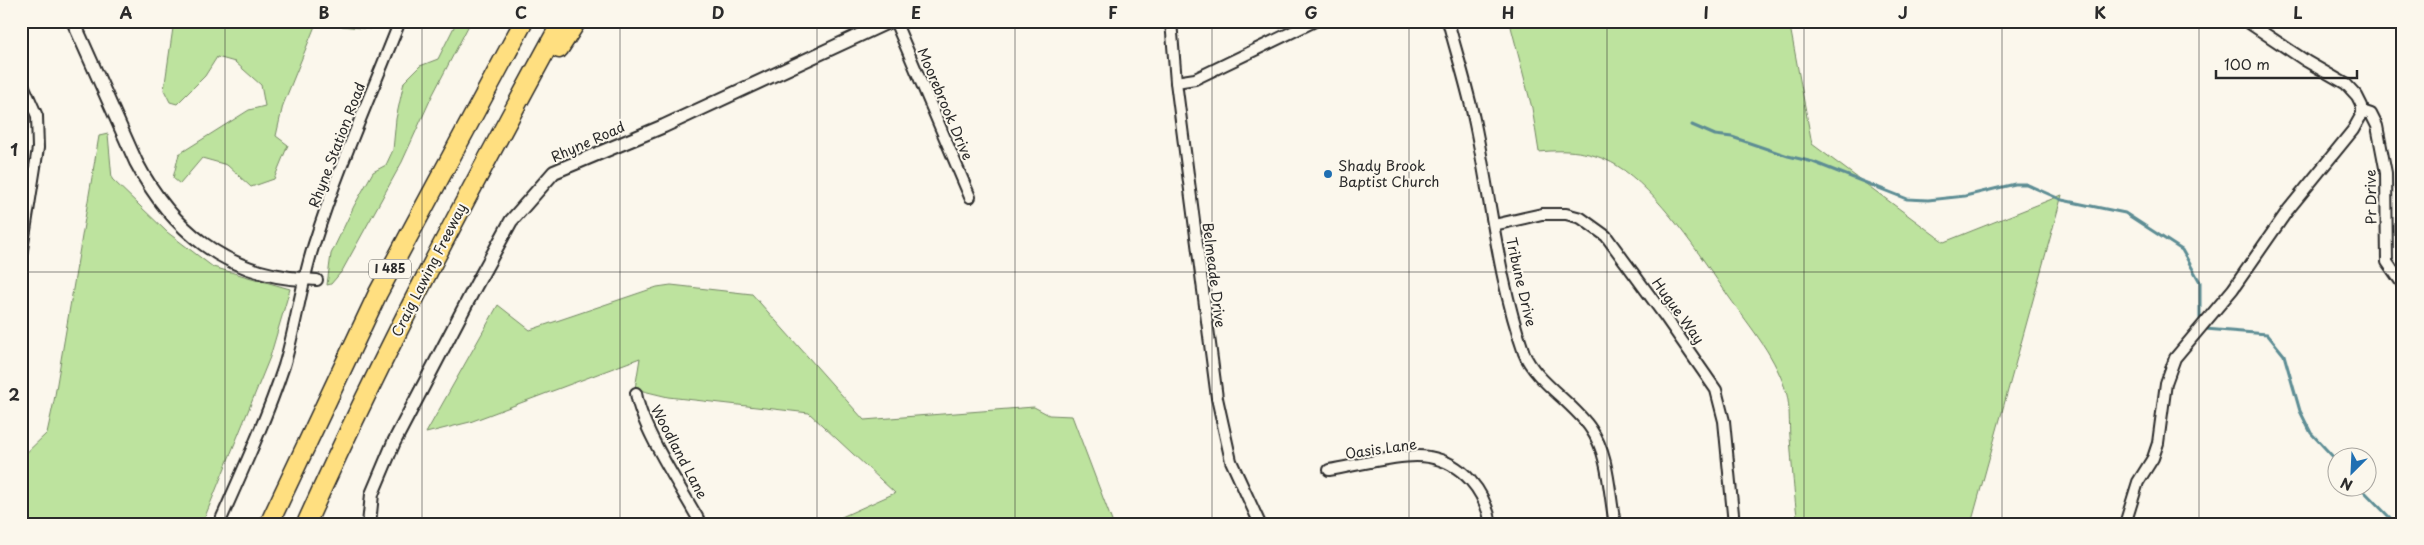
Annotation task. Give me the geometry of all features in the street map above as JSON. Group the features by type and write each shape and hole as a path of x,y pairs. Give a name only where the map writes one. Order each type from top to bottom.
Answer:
{"highway":[{"path":"445,165 511,21"},
{"name":"I 485","path":"269,524 341,368 445,165 524,21"},
{"name":"Craig Lawing Freeway","path":"306,524 392,341 562,21"},
{"path":"492,150 577,21"}],"street":[{"path":"73,21 146,181 168,213 184,229 211,250 235,263 262,273 317,280"},
{"name":"Rhyne Station Road","path":"219,524 270,406 284,364 303,279 342,166 400,21"},
{"name":"Rhyne Road","path":"369,524 372,494 394,442 475,287 511,221 554,172 664,126 890,21"},
{"name":"Moorebrook Drive","path":"895,21 970,197"},
{"name":"Belmeade Drive","path":"1171,21 1176,82 1204,307 1223,431 1234,468 1260,524"},
{"path":"1176,82 1195,79 1315,21"},
{"name":"Tribune Drive","path":"1448,21 1475,123 1488,207 1494,224 1512,309 1525,355 1536,371 1582,417 1597,440 1604,462 1615,524"},
{"name":"Pr Drive","path":"2246,21 2306,61 2346,84 2357,96 2362,106 2362,111 2370,114 2377,126 2386,174 2387,262 2403,285"},
{"path":"21,256 38,148 37,116 22,84"},
{"path":"2125,524 2138,482 2153,458 2158,443 2166,383 2175,358 2233,289 2288,210 2353,130 2362,111"},
{"name":"Hugue Way","path":"1494,224 1542,214 1566,214 1593,224 1606,236 1716,390 1724,421 1734,524"},
{"name":"Woodland Lane","path":"636,393 637,402 646,422 701,524"},
{"name":"Oasis Lane","path":"1329,470 1407,457 1428,456 1444,461 1468,477 1478,489 1489,514 1491,524"}],"green space":[{"path":"174,21 317,21 283,105 276,136 288,145 274,179 251,187 227,165 202,158 180,184 173,178 179,154 249,110 265,106 261,85 235,62 217,57 205,76 177,104 170,102 164,90"},
{"path":"332,21 375,21 371,29 341,26"},
{"path":"457,21 471,21 432,96 402,162 342,271 331,284 327,285 331,254 354,206 373,172 386,165 393,150 396,119 404,82 420,66 438,59"},
{"path":"1512,21 1789,21 1812,144 1944,242 2062,195 1971,524 1798,524 1792,470 1788,400 1777,368 1754,332 1678,225 1632,176 1607,160 1588,154 1569,151 1539,152 1532,108 1510,23"},
{"path":"108,134 112,179 167,232 213,267 290,289 270,357 202,524 21,524 21,458 47,433 99,136"},
{"path":"671,285 752,294 864,420 1034,407 1049,415 1072,416 1113,524 826,524 895,493 809,413 668,397 635,389 640,358 470,422 426,433 498,305 530,330 657,287"}],"waterway":[{"path":"1692,125 1715,135 1732,137 1788,156 1813,162 1907,199 1928,200 1965,196 2015,184 2026,184 2062,200 2125,213 2182,250 2200,282 2200,322"},
{"path":"2205,329 2267,334 2284,355 2300,411 2311,433 2326,449"},
{"path":"2371,498 2396,524"}],"place":[{"name":"Shady Brook Baptist Church","path":"1328,174"}]}
